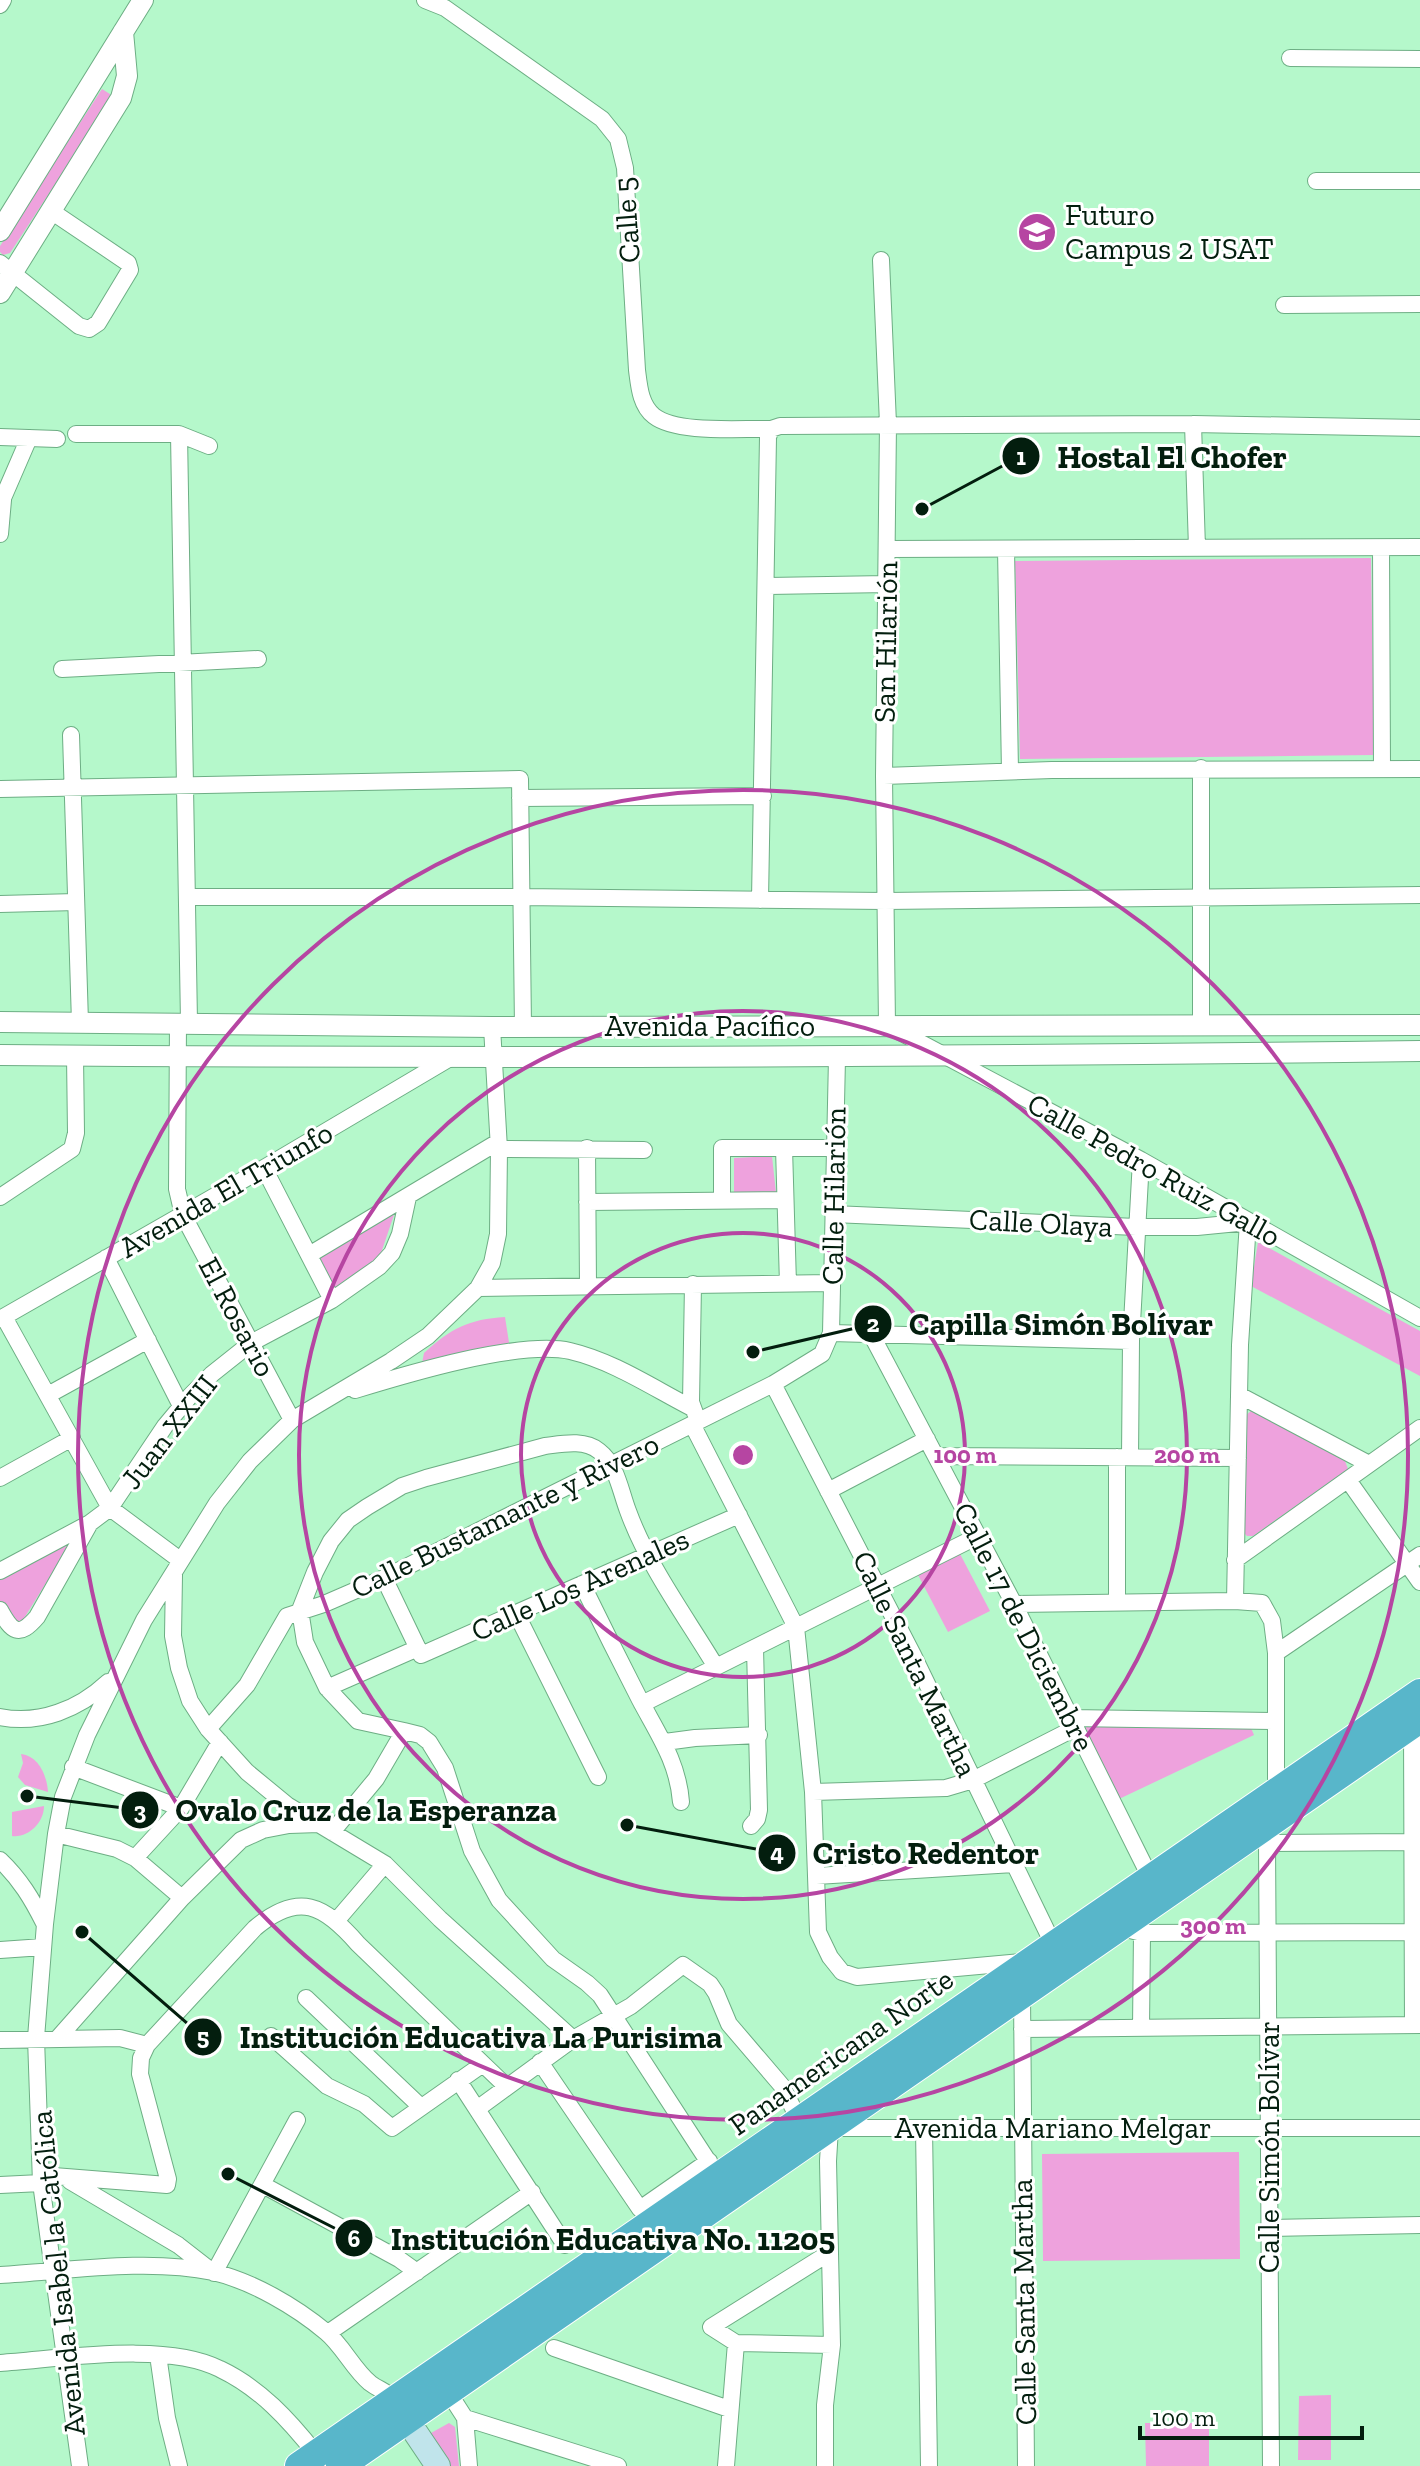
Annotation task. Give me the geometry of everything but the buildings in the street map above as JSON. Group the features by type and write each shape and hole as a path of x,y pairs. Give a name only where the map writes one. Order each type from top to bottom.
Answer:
{"highway":[{"name":"Panamericana Norte","path":"319,2462 714,2169 800,2122 1420,1693"},
{"name":"Panamericana Norte","path":"389,2408 447,2390 1022,1994 1129,1930 1263,1837 1416,1722"}],"main road":[{"path":"389,2408 421,2466"},
{"path":"389,2408 438,2466"}],"street":[{"path":"0,231 143,0"},
{"name":"Calle 5","path":"425,0 445,8 602,119 618,139 625,168 641,397 653,415 675,426 771,429 780,426 888,424 1193,424 1420,428"},
{"path":"0,293 7,268 51,211 121,98 127,76 123,32"},
{"path":"1290,58 1420,59"},
{"path":"1316,181 1420,181"},
{"path":"7,268 79,326 89,329 98,323 130,270 128,263 51,211"},
{"name":"San Hilarión","path":"881,260 888,424 884,776 887,1025"},
{"path":"1284,305 1420,304"},
{"path":"1193,424 1197,548"},
{"path":"760,900 768,586 768,437 771,429"},
{"path":"76,434 179,434 209,446"},
{"name":"El Rosario","path":"179,434 187,897 184,1022 178,1057 177,1189 183,1215 292,1420"},
{"path":"0,437 57,439"},
{"path":"0,534 1,503 29,438"},
{"path":"887,549 1420,547"},
{"path":"1381,548 1382,768"},
{"path":"1006,549 1010,771"},
{"path":"768,586 887,584"},
{"path":"62,669 258,659"},
{"path":"71,735 80,1022"},
{"path":"1201,768 1201,1026"},
{"path":"884,776 1201,768 1420,769"},
{"path":"0,789 520,779 523,1027"},
{"path":"520,798 763,796"},
{"path":"187,897 885,901 1420,895"},
{"path":"0,904 76,902"},
{"name":"Avenida Pacífico","path":"0,1022 492,1027 1420,1025"},
{"name":"Calle Pedro Ruiz Gallo","path":"887,1025 1141,1160 1420,1318"},
{"name":"Avenida Isabel la Católica","path":"80,2466 41,2179 36,2038 45,1924 63,1797 73,1767 114,1677 177,1564 217,1503 250,1461 292,1420 428,1336 478,1288 492,1263 498,1234 498,1146 492,1027"},
{"name":"Avenida Pacífico","path":"0,1055 493,1059 1420,1051"},
{"path":"0,1197 72,1149 76,1133 75,1056"},
{"name":"Avenida El Triunfo","path":"2,1318 450,1058"},
{"name":"Calle Hilarión","path":"831,1333 837,1058"},
{"path":"309,1255 498,1146 644,1150"},
{"path":"722,1200 722,1148 835,1148"},
{"path":"784,1148 788,1284"},
{"path":"587,1149 588,1286"},
{"path":"1117,1602 1141,1160"},
{"path":"264,1168 332,1300"},
{"name":"Juan XXIII","path":"0,1610 9,1626 19,1631 27,1629 37,1617 90,1523 110,1508 181,1406 212,1374 251,1343 332,1300 379,1267 392,1253 400,1234 408,1197"},
{"path":"587,1202 785,1200"},
{"name":"Calle Olaya","path":"833,1214 1136,1227 1197,1227 1248,1222"},
{"path":"1235,1601 1239,1395 1248,1222"},
{"path":"106,1258 181,1406"},
{"path":"478,1288 831,1283"},
{"path":"693,1284 694,1417 796,1627 813,1792 818,1932 830,1957 842,1972 857,1977 1044,1953"},
{"path":"2,1318 110,1508 177,1564 173,1636 179,1668 190,1701 208,1729 247,1772 287,1805 385,1864 440,1919 573,2039"},
{"path":"831,1333 1131,1341"},
{"name":"Calle Bustamante y Rivero","path":"208,1729 247,1685 287,1616 384,1578 612,1464 694,1417 773,1384 822,1354 831,1333"},
{"name":"Calle 17 de Diciembre","path":"871,1334 938,1456 1151,1879"},
{"path":"48,1395 148,1340"},
{"path":"322,1401 445,1366 530,1349 553,1348 607,1365 694,1417"},
{"name":"Calle Santa Martha","path":"773,1384 878,1586 1014,1864 1044,1953"},
{"path":"1239,1395 1369,1464"},
{"path":"1235,1560 1420,1428"},
{"path":"0,1478 72,1438"},
{"path":"828,1491 927,1439"},
{"path":"540,2062 640,2209 714,2169 614,2017 587,1983 553,1959 499,1900 472,1851 438,1754 420,1735 358,1721 327,1688 305,1642 300,1610 315,1572 331,1541 348,1520 402,1486 488,1461 568,1443 588,1444 612,1464 648,1555 716,1667"},
{"path":"938,1456 1238,1458"},
{"path":"1348,1480 1414,1559 1420,1582"},
{"name":"Calle Los Arenales","path":"327,1688 516,1613 739,1515"},
{"path":"0,1571 90,1523"},
{"path":"642,1704 978,1536"},
{"path":"1276,1653 1414,1559"},
{"path":"384,1578 420,1651"},
{"path":"582,1584 642,1704 665,1742 680,1783 681,1802"},
{"path":"1014,1604 1262,1603 1272,1621 1276,1653 1276,1792"},
{"path":"516,1613 598,1777"},
{"path":"751,1826 759,1810 755,1648"},
{"path":"0,1717 30,1719 54,1715 76,1706 114,1677"},
{"path":"813,1792 946,1788 973,1780 1072,1723 1276,1721"},
{"path":"1022,2029 1417,2025 1413,1842 1416,1722"},
{"path":"58,2038 220,1858 241,1840 263,1830 289,1825 325,1828 376,1779 404,1731"},
{"path":"665,1742 759,1735"},
{"path":"135,1858 181,1808 220,1742"},
{"path":"73,1767 181,1808"},
{"path":"56,1834 117,1849 135,1858 182,1898"},
{"path":"1263,1837 1413,1842"},
{"name":"Calle Simón Bolívar","path":"1263,1837 1268,1932 1271,2466"},
{"path":"0,1860 15,1873 30,1894 45,1924"},
{"path":"337,1920 385,1864"},
{"path":"816,1876 1014,1864"},
{"path":"0,2185 65,2179 167,2185 140,2074 141,2058 147,2045 255,1928 270,1915 301,1906 313,1908 337,1920 358,1944 507,2087"},
{"path":"1141,2028 1129,1930 1416,1932"},
{"path":"0,1950 43,1947"},
{"path":"477,2109 573,2039 614,2017 683,1965 710,1984 729,2024 782,2086 800,2122"},
{"name":"Calle Santa Martha","path":"1022,1994 1026,2466"},
{"path":"306,1998 421,2107"},
{"path":"271,2036 327,2086 364,2104 392,2128 483,2064"},
{"path":"0,2040 120,2038 147,2045"},
{"path":"458,2080 565,2245"},
{"path":"214,2273 297,2120"},
{"path":"825,2466 825,2405 832,2345 830,2128"},
{"name":"Avenida Mariano Melgar","path":"830,2128 1420,2128"},
{"path":"924,2128 929,2466"},
{"path":"65,2179 178,2245 214,2273"},
{"path":"263,2185 399,2259 417,2272"},
{"path":"328,2333 532,2192"},
{"path":"1270,2228 1420,2225"},
{"path":"829,2253 711,2327 736,2343 832,2345"},
{"path":"0,2275 129,2267 214,2273 289,2306 328,2333 389,2408"},
{"path":"726,2466 736,2343"},
{"path":"554,2348 729,2409"},
{"path":"158,2355 167,2418 179,2466"},
{"path":"0,2363 158,2355 193,2359 218,2367 242,2381 290,2421 319,2462"},
{"path":"447,2390 465,2418 469,2466"},
{"path":"465,2418 580,2460 618,2466"}],"shaded area":[{"path":"102,89 113,96 10,253 3,255 0,246"},
{"path":"1371,558 1374,755 1020,759 1015,561"},
{"path":"772,1156 776,1193 734,1193 734,1158"},
{"path":"396,1209 379,1259 332,1292 314,1257"},
{"path":"1258,1242 1420,1331 1420,1376 1251,1286"},
{"path":"505,1317 510,1349 422,1363 424,1353 452,1332 470,1323"},
{"path":"1252,1410 1345,1461 1348,1469 1253,1536 1247,1536 1241,1530 1244,1417"},
{"path":"72,1541 23,1620 16,1622 9,1619 0,1602 0,1577"},
{"path":"959,1552 990,1611 948,1632 917,1573"},
{"path":"1087,1725 1251,1728 1254,1735 1119,1799 1084,1733"},
{"path":"21,1754 33,1759 41,1768 48,1792 25,1785 18,1777 23,1763"},
{"path":"44,1806 41,1818 30,1832 12,1836 12,1812"},
{"path":"1239,2152 1240,2259 1043,2261 1042,2154"},
{"path":"1331,2395 1331,2460 1298,2460 1299,2396"},
{"path":"449,2423 455,2427 459,2466 444,2466 429,2439 431,2433"},
{"path":"1145,2423 1209,2423 1209,2466 1146,2466"}],"place":[{"name":"Futuro Campus 2 USAT","path":"1037,232"},
{"name":"Hostal El Chofer","path":"922,509"},
{"name":"Capilla Simón Bolívar","path":"753,1352"},
{"name":"Ovalo Cruz de la Esperanza","path":"27,1796"},
{"name":"Cristo Redentor","path":"627,1825"},
{"name":"Institución Educativa La Purisima","path":"82,1932"},
{"name":"Institución Educativa No. 11205","path":"228,2174"}]}
